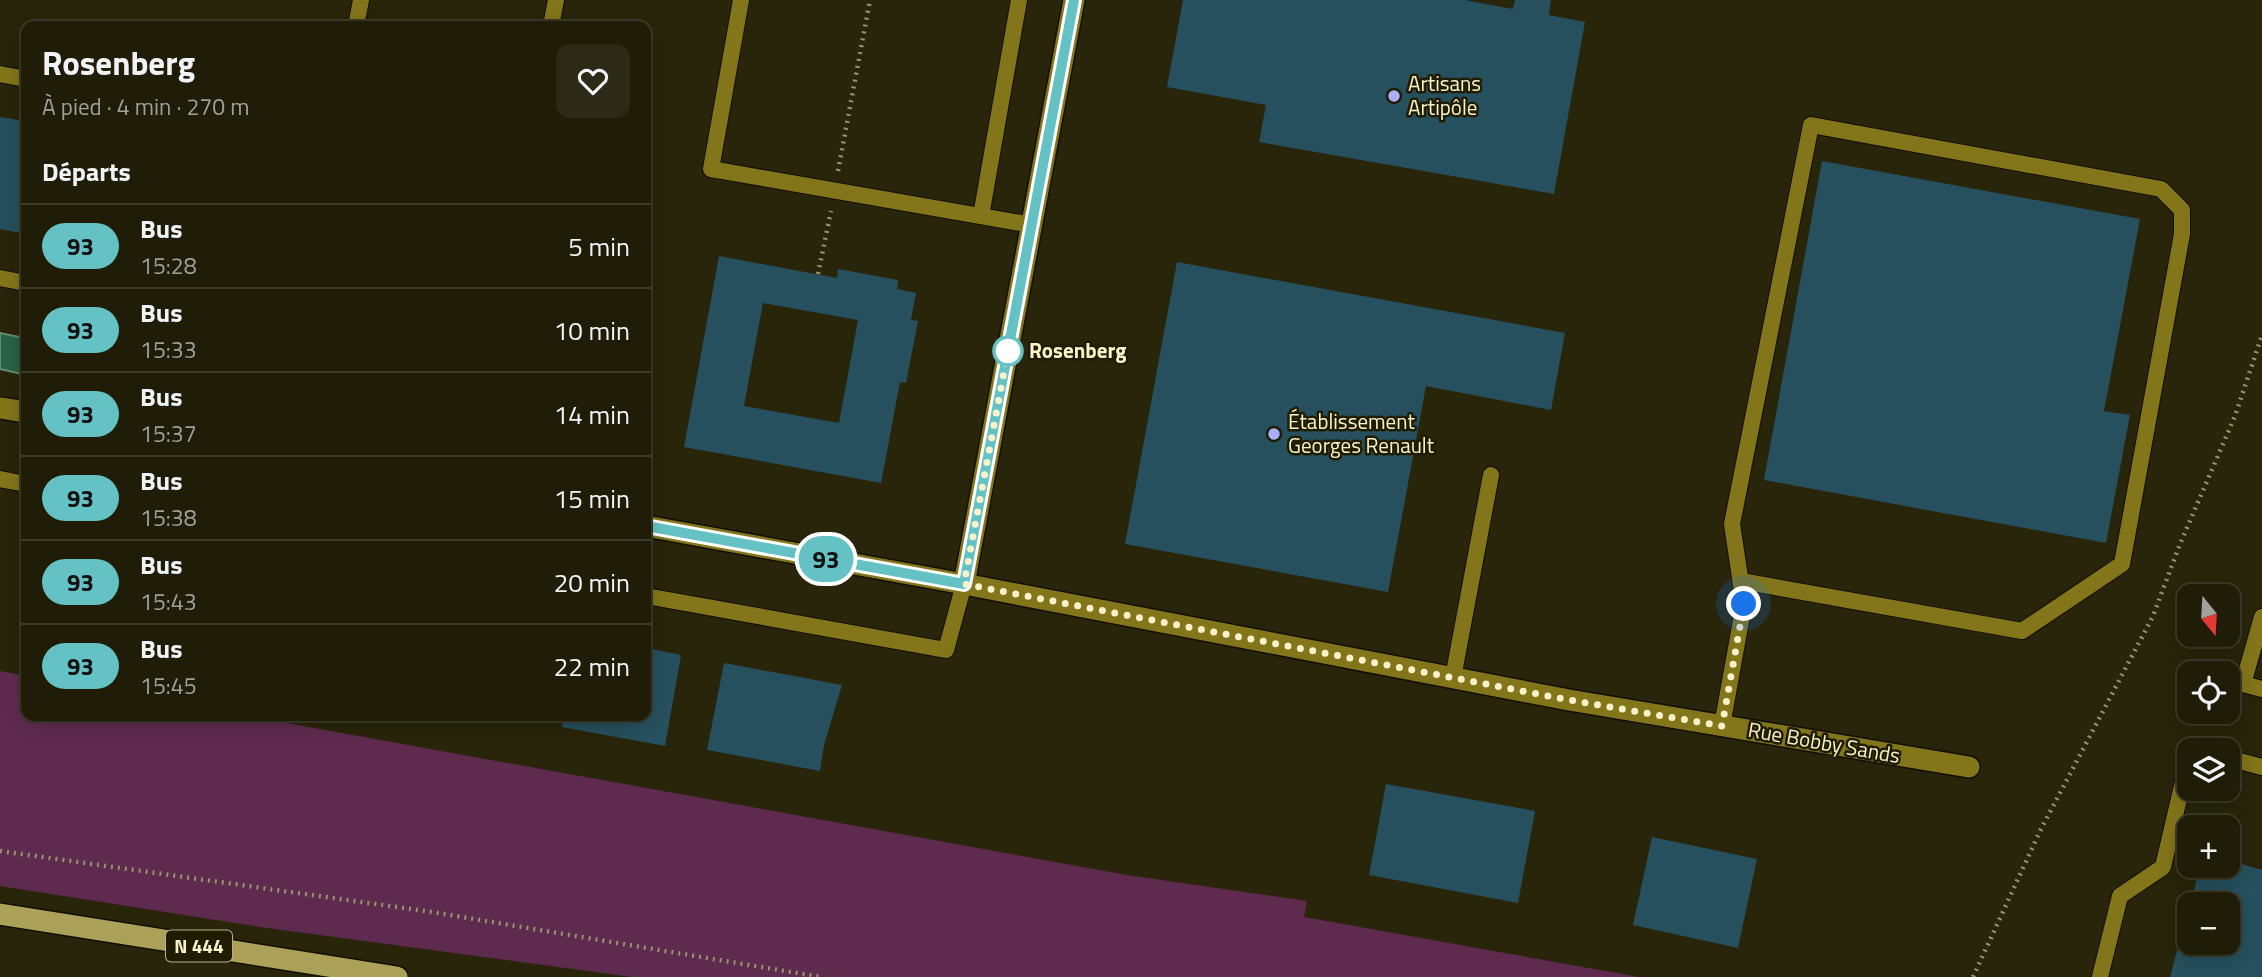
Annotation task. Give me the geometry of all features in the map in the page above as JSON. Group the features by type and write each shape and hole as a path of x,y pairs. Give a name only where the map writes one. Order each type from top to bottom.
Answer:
{"highway":[{"name":"N 444","path":"0,914 397,977"}],"street":[{"path":"964,584 1074,0"},
{"path":"0,408 21,411"},
{"name":"Rue Bobby Sands","path":"651,527 1569,700 1969,767"}],"lane":[{"path":"357,21 361,0"},
{"path":"552,21 556,0"},
{"path":"741,0 711,169 1032,225"},
{"path":"981,216 1019,0"},
{"path":"0,74 21,78"},
{"path":"1722,726 1744,604 1732,524 1811,125 2161,189 2182,210 2182,234 2122,564 2022,631 1741,581"},
{"path":"0,278 21,282"},
{"path":"1453,678 1491,475"},
{"path":"0,479 21,483"},
{"path":"651,597 946,650 964,584"},
{"path":"2262,617 2243,684 2262,689"},
{"path":"2240,761 2262,766"},
{"path":"2100,977 2120,896 2163,867 2178,801"}],"path":[{"path":"818,274 870,0"},
{"path":"1973,977 2040,831 2153,616 2180,544 2235,415 2262,335"},
{"path":"0,851 432,912 821,977"}],"shaded area":[{"path":"0,333 21,336 21,374 0,369"},
{"path":"0,671 21,675 21,721 276,721 1127,875 1307,901 1304,917 1639,977 632,977 267,928 0,886"}],"building":[{"name":"Artisans Artipôle","path":"1183,0 1465,0 1513,9 1515,0 1551,0 1549,15 1585,22 1554,194 1259,142 1266,105 1167,87"},
{"path":"0,117 21,120 21,233 0,229"},
{"path":"1822,161 2140,219 2104,411 2130,415 2106,543 1764,480"},
{"path":"719,256 837,278 838,269 898,280 897,289 916,293 911,320 918,321 906,383 900,382 881,483 684,447","holes":["763,303 858,320 839,423 744,406"]},
{"path":"1177,262 1565,333 1551,410 1426,386 1388,592 1125,544"},
{"path":"651,649 681,655 665,746 562,727 563,721 651,721"},
{"path":"724,663 842,685 824,745 820,771 707,750"},
{"path":"1386,784 1535,811 1518,903 1369,875"},
{"path":"1652,837 1757,859 1738,948 1633,925"},
{"path":"2240,864 2262,870 2262,977 2170,977 2177,951 2177,955 2240,955 2240,892 2193,892 2197,878 2240,878"}],"bus line":[{"name":"93","path":"651,527 964,584 1074,0"}],"place":[{"name":"Artisans Artipôle","path":"1394,96"},
{"name":"Rosenberg","path":"1008,351"},
{"name":"Établissement Georges Renault","path":"1274,434"}],"route":[{"path":"1008,351 964,584 1569,700 1722,726 1744,604"}]}
